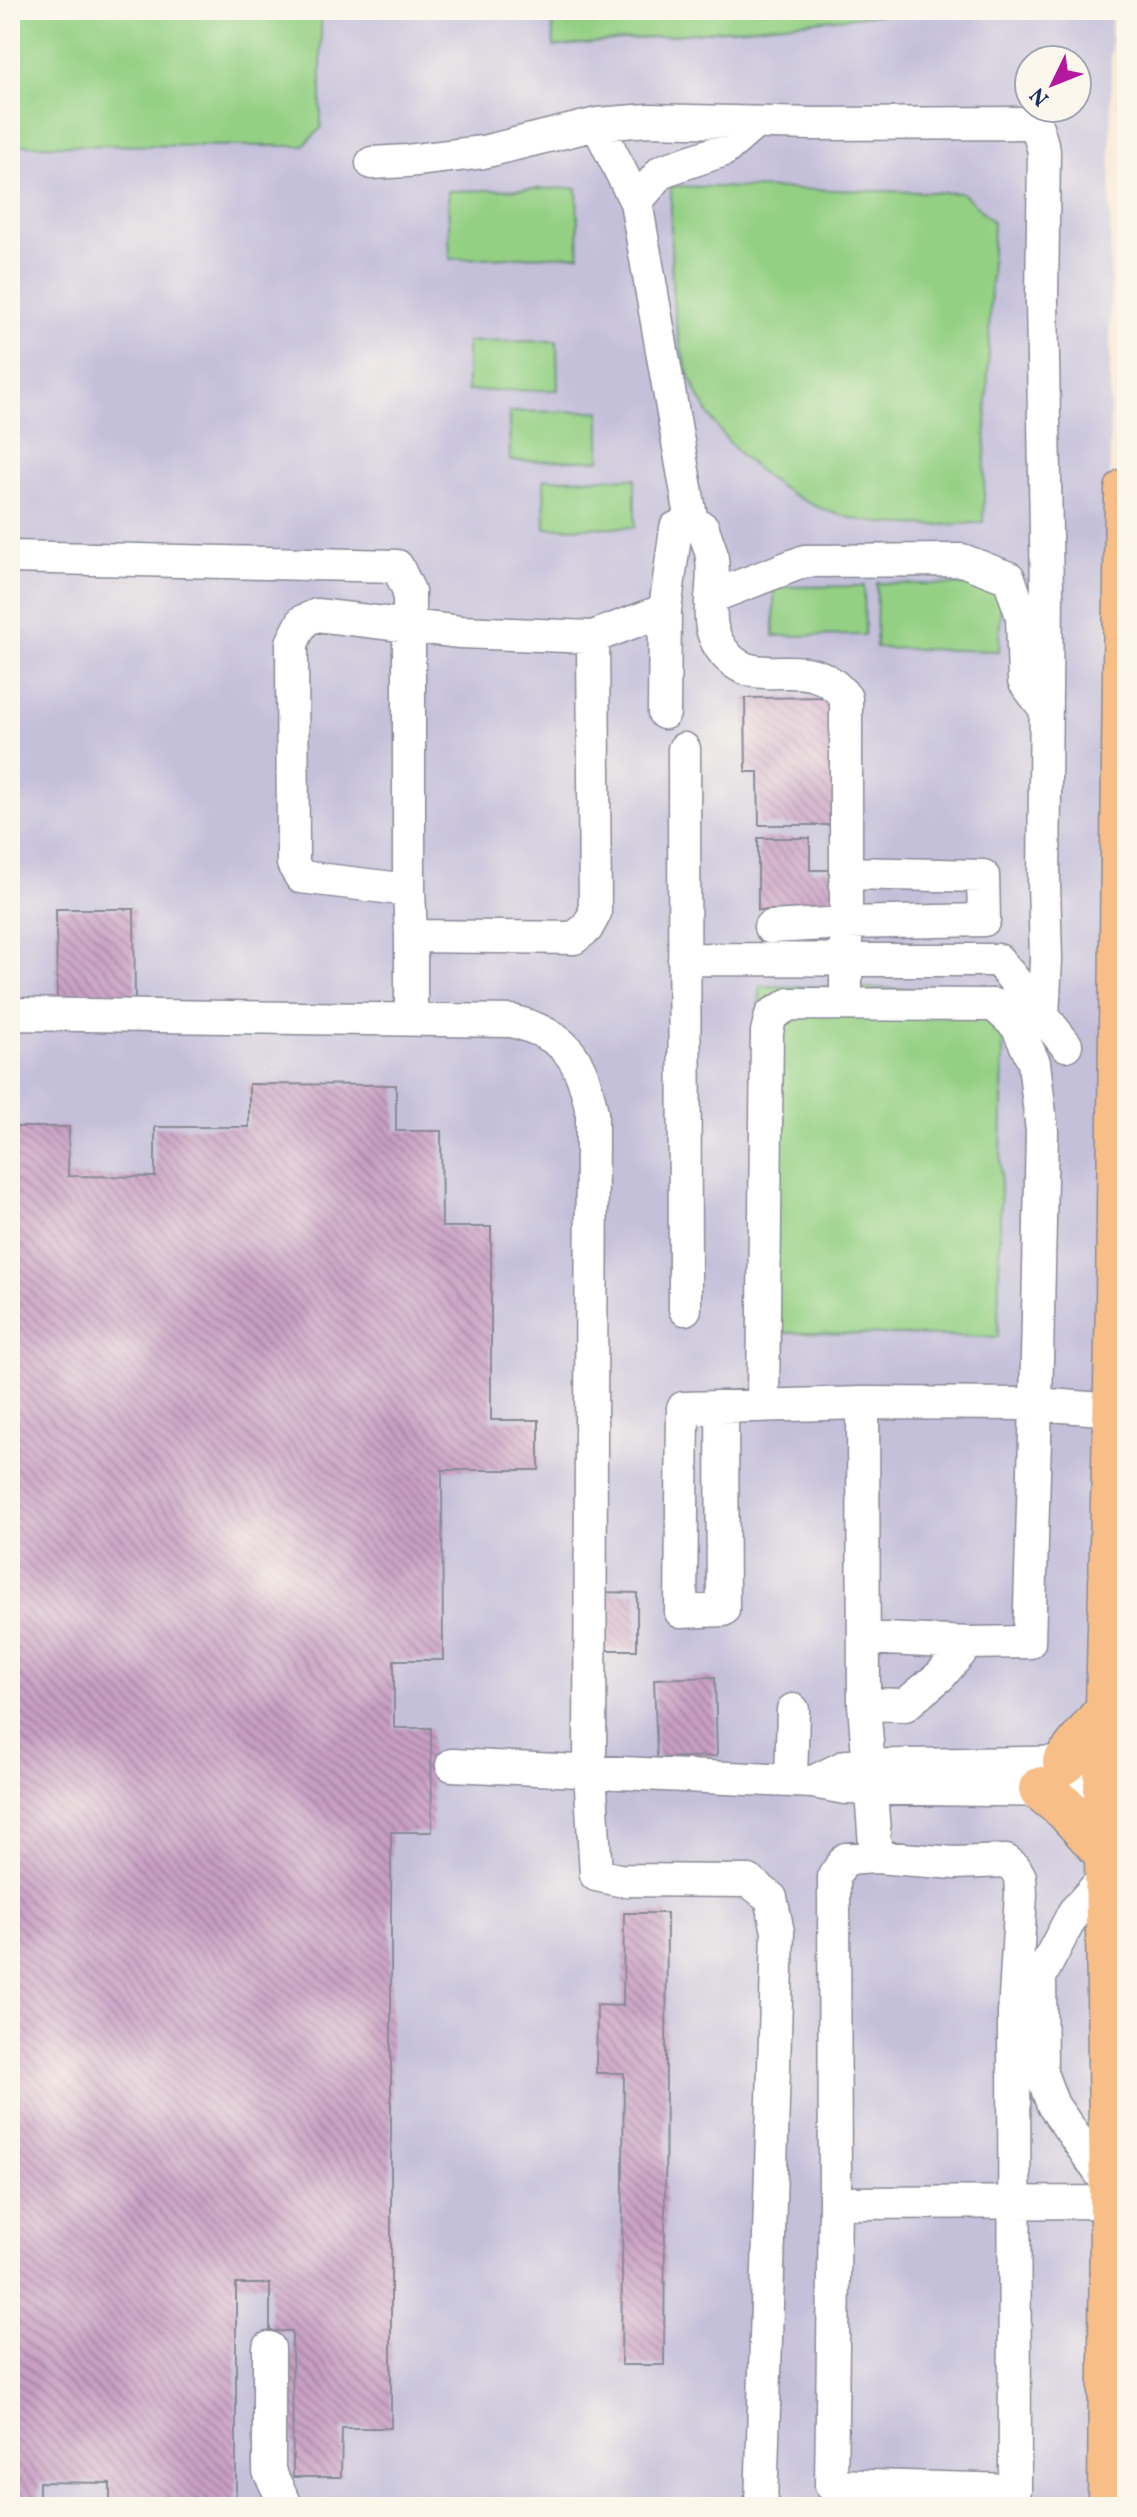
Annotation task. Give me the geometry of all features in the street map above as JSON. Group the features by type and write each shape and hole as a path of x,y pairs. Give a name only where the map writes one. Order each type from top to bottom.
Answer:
{"highway":[{"path":"1110,2507 1117,2197 1107,1865 1095,1776 1108,1709 1127,490"},
{"path":"1095,1776 1066,1809 1107,1865"}],"lane":[{"path":"372,163 483,152 597,124 649,120 1028,123 1037,127 1044,151 1042,300 1047,594 1046,960 1043,1016"},
{"path":"636,202 662,171 724,150 755,123"},
{"path":"597,124 636,202 692,522"},
{"path":"664,713 665,610 676,528 692,522 703,528 711,553 710,627 719,648 735,664 748,671 809,672 837,685 846,698 846,1004"},
{"path":"10,557 397,566 409,591 411,1019"},
{"path":"711,597 805,561 962,560 1009,578 1022,616 1024,681 1046,710"},
{"path":"409,890 301,877 293,864 292,643 303,621 317,615 408,627 536,637 593,637 665,610"},
{"path":"411,936 574,938 587,928 595,913 593,637"},
{"path":"684,749 685,1309"},
{"path":"770,927 984,920 983,876 846,873"},
{"path":"684,959 998,960 1066,1045"},
{"path":"763,1405 767,1032 771,1015 790,1004 994,1005 1017,1026 1034,1063 1042,1131 1029,1642 969,1643 864,1638"},
{"path":"10,1014 512,1021 541,1028 560,1041 577,1064 588,1089 592,1113 590,1771 596,1875 619,1880 749,1881 771,1898 778,1932 761,2507"},
{"path":"722,1407 723,1610 681,1612 683,1408 863,1403 1036,1404 1115,1410"},
{"path":"863,1403 864,1704 876,1857"},
{"path":"864,1704 905,1705 940,1676 969,1643"},
{"path":"793,1710 802,1782"},
{"path":"452,1765 802,1782 845,1788 871,1777 1095,1776"},
{"path":"876,1857 955,1863 1006,1861 1020,1877 1014,2015 1015,2201 1015,2490 831,2485 835,2203 834,1876 846,1859 876,1857"},
{"path":"1107,1865 1074,1912 1040,1977 1041,2073 1053,2105 1117,2197"},
{"path":"835,2203 1117,2197"},
{"path":"269,2348 269,2471 287,2507"}],"shaded area":[{"path":"10,10 1111,10 1104,2507 10,2507"}],"green space":[{"path":"10,10 321,10 321,128 303,146 10,145"},
{"path":"551,10 885,10 885,14 554,47"},
{"path":"671,186 963,193 993,222 983,522 920,526 862,520 834,513 780,487 740,454 717,427 698,396 680,344 672,287"},
{"path":"577,188 579,255 450,259 448,191"},
{"path":"557,341 558,390 467,391 467,342"},
{"path":"600,411 600,460 510,461 509,412"},
{"path":"635,478 635,527 545,528 544,479"},
{"path":"877,583 1001,586 999,651 876,648"},
{"path":"864,586 865,635 774,636 774,587"},
{"path":"760,986 1004,991 998,1337 754,1332"}],"building":[{"path":"833,697 835,825 759,825 758,772 746,772 745,698"},
{"path":"758,838 810,838 810,870 833,870 833,910 758,910"},
{"path":"56,909 134,909 135,1002 57,1002"},
{"path":"249,1084 396,1085 396,1131 441,1131 442,1227 491,1227 491,1420 539,1420 539,1470 442,1470 443,1660 394,1660 394,1728 431,1728 432,1832 391,1832 391,2428 342,2428 341,2477 293,2477 292,2331 270,2331 270,2284 236,2284 236,2507 110,2507 110,2483 39,2482 39,2507 10,2507 10,1127 69,1127 68,1176 155,1177 155,1127 249,1127"},
{"path":"600,1592 637,1593 637,1650 600,1650"},
{"path":"715,1677 717,1756 657,1758 654,1679"},
{"path":"624,1913 667,1913 664,2365 621,2365 624,2073 596,2073 597,2005 623,2006"}]}
